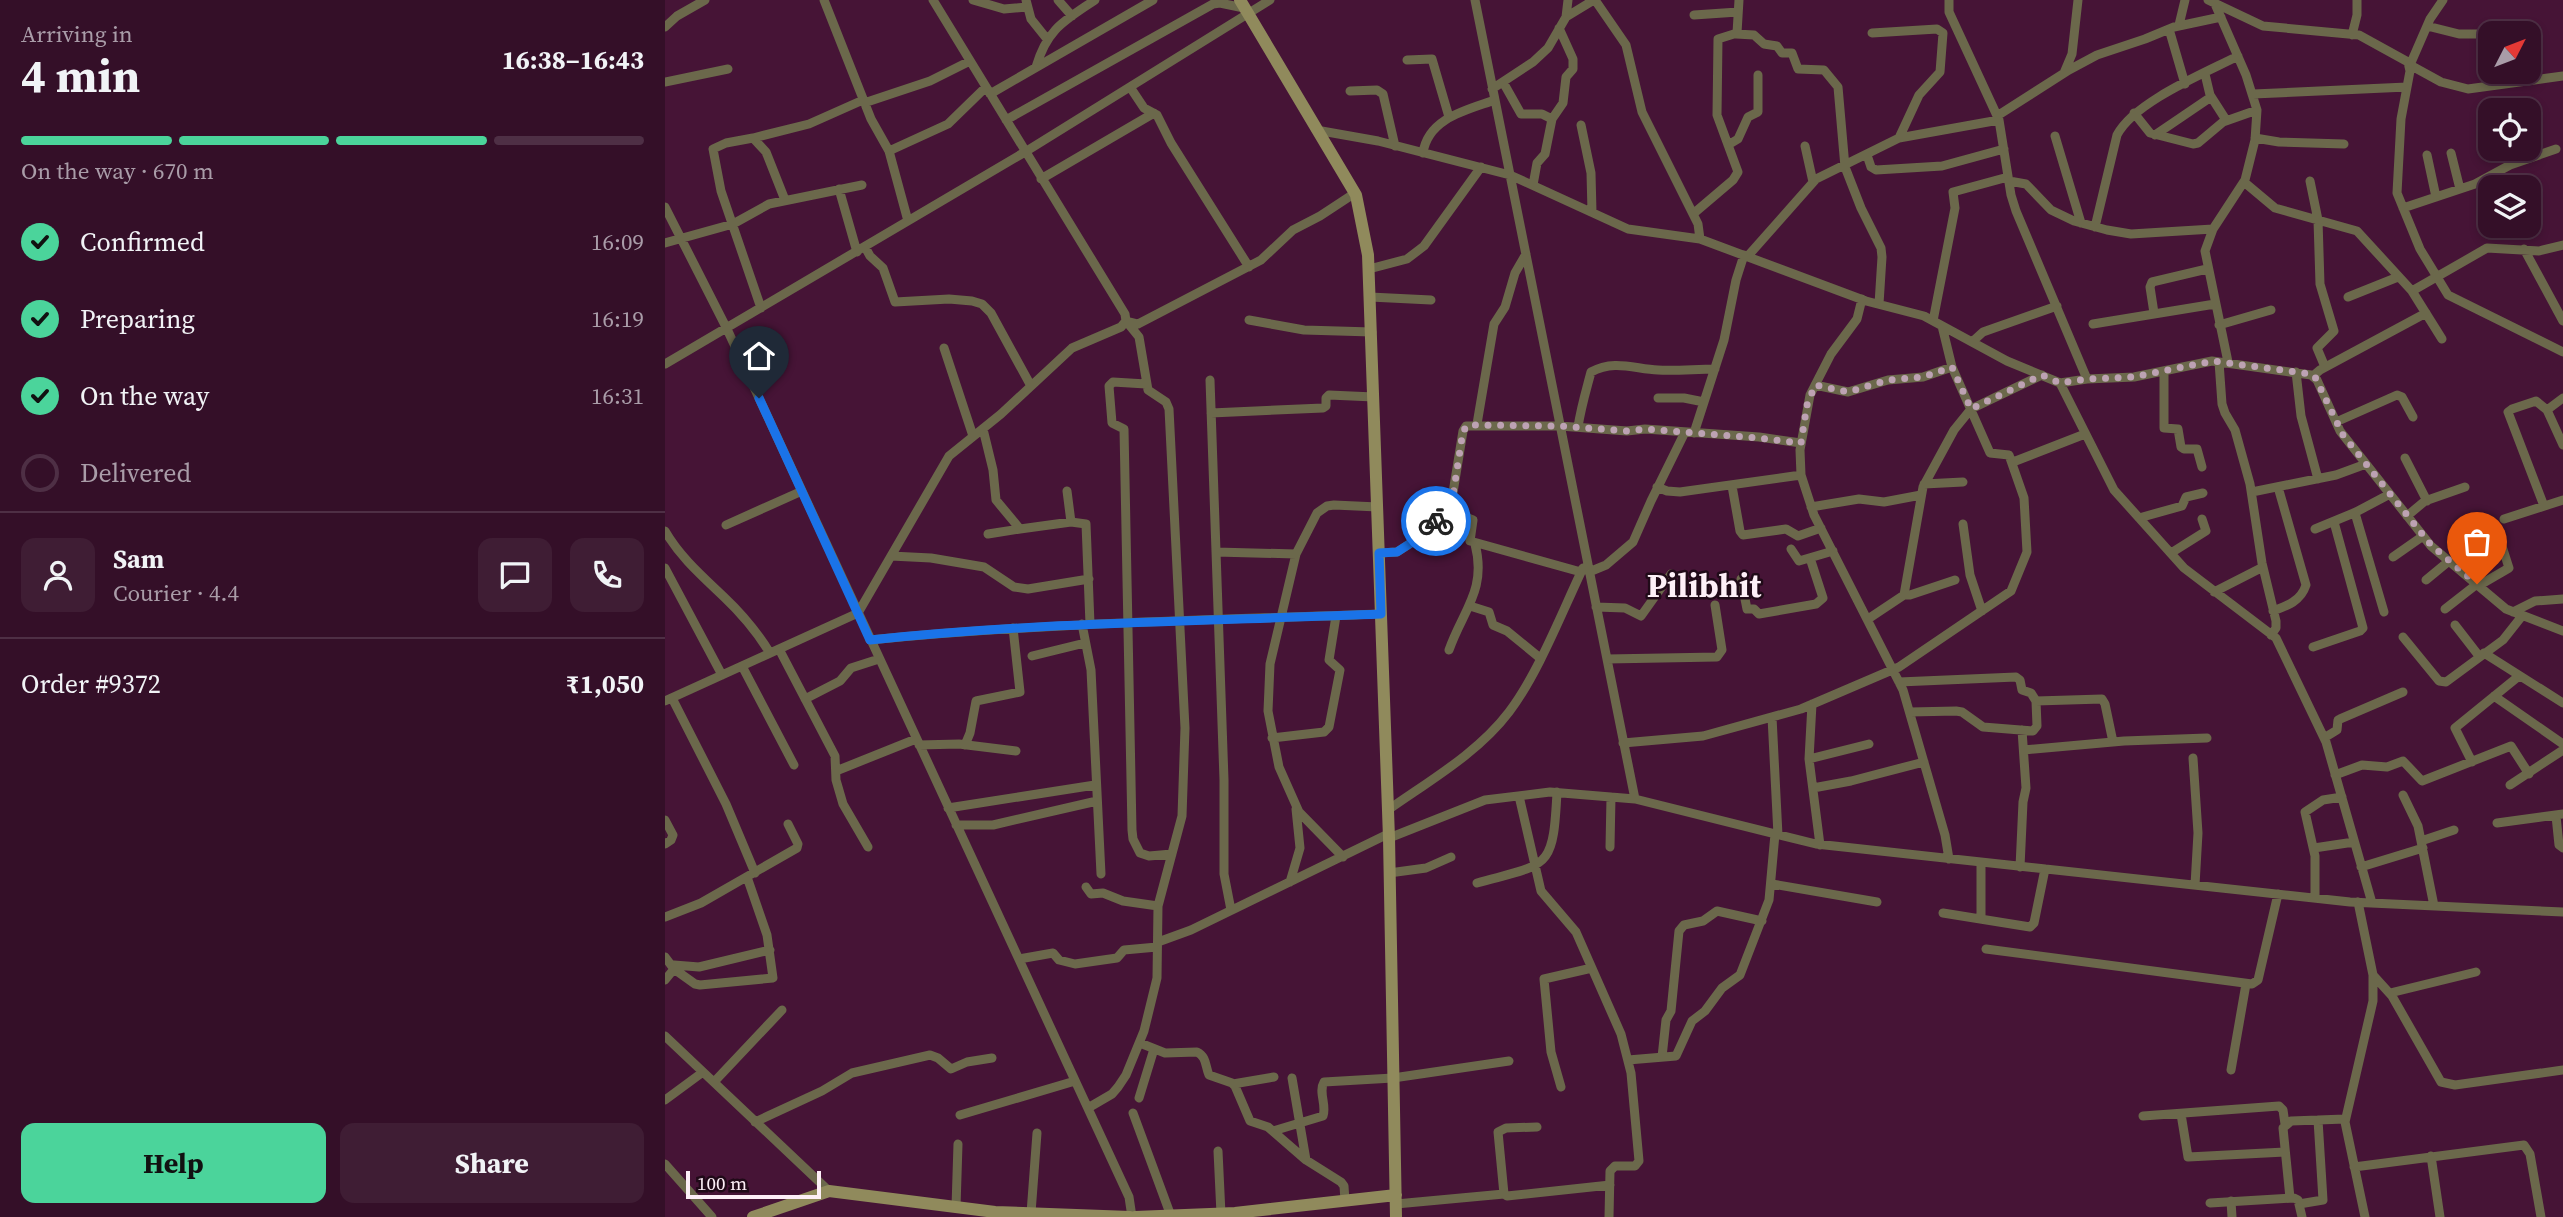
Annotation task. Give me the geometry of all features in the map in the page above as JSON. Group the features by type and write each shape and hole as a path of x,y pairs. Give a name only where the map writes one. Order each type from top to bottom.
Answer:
{"main road":[{"path":"753,1217 828,1191 956,1207 1072,1216 1268,1213 1345,1201 1396,1205 1388,810 1369,255 1355,192 1244,7"}],"street":[{"path":"665,27 677,16 705,0"},
{"path":"824,0 864,102 890,151 908,221"},
{"path":"934,0 1125,314 1126,321 1139,337 1148,390 1166,402 1169,409 1185,728 1183,804 1158,906 1157,978 1142,1038 1118,1087 1088,1108"},
{"path":"972,0 1004,9 1026,2 1031,19 1047,39"},
{"path":"1058,0 1072,16"},
{"path":"1036,67 1047,39 1095,0"},
{"path":"890,151 948,124 988,90 1036,67 1153,0"},
{"path":"665,364 1025,152 1130,87 1244,7 1270,0"},
{"path":"1388,810 1490,733 1509,712 1585,572 1587,560 1475,0"},
{"path":"1492,89 1533,62 1548,48 1566,17 1568,0"},
{"path":"1566,17 1595,0 1626,45 1641,113 1693,214 1700,230 1700,239"},
{"path":"1736,34 1739,0"},
{"path":"1949,0 1949,12 1998,118 2016,211 2087,379"},
{"path":"2064,73 2071,54 2078,0"},
{"path":"2185,0 2174,27 2185,84"},
{"path":"2231,0 2225,14 2257,110 2255,138 2244,182 2213,229 2205,251 2219,325 2223,362 2223,408 2235,430 2252,492 2263,567 2276,628 2271,635"},
{"path":"2352,34 2357,15 2357,0"},
{"path":"2443,0 2427,26 2410,65 2401,119 2397,193 2420,248 2448,295 2563,352"},
{"path":"2212,2 2225,14 2263,26 2359,35 2441,82 2468,89 2563,76"},
{"path":"1006,120 1213,4 1244,7"},
{"path":"1694,15 1738,12"},
{"path":"1801,443 1690,433 1560,426 1468,425 1463,431 1451,508 1452,513 1473,520 1469,538 1475,544 1585,572 1606,565 1633,542 1657,487 1690,433 1715,369 1746,256 1812,182 1899,138 1998,118 2064,73 2097,55 2174,27 2225,14"},
{"path":"2427,26 2459,34 2478,34"},
{"path":"1533,185 1537,163 1545,154 1552,119 1563,103 1566,77 1572,72 1573,64 1559,28"},
{"path":"1872,33 1937,29 1943,33 1940,72 1919,94 1899,138"},
{"path":"1693,214 1737,176 1738,167 1716,108 1718,39 1736,34 1754,35 1764,44 1777,46 1782,52 1792,53 1800,70 1822,69 1827,72 1838,88 1845,167 1881,248 1879,304"},
{"path":"2095,227 2117,135 2123,124 2134,113 2238,56"},
{"path":"1406,60 1432,59 1449,117"},
{"path":"761,308 718,181 713,149 726,143 809,124 864,102 930,81 970,61"},
{"path":"665,82 727,69"},
{"path":"2204,74 2211,96 2226,120"},
{"path":"1728,145 1738,139 1748,117 1758,112 1758,75"},
{"path":"1503,82 1521,114 1542,114 1552,119"},
{"path":"1130,87 1144,108 1154,113 1249,267"},
{"path":"2253,94 2407,87"},
{"path":"1350,91 1377,90 1383,94 1395,146"},
{"path":"2155,135 2211,96"},
{"path":"1423,153 1429,136 1449,117 1495,100"},
{"path":"2134,113 2148,132 2196,144 2226,120 2257,110"},
{"path":"1041,179 1154,113"},
{"path":"1581,125 1591,173 1592,212"},
{"path":"1317,130 1395,146 1510,175 1628,229 1700,239 1862,299 1924,316 2007,361 2060,383 2133,377 2223,362 2313,376 2343,435 2423,536 2505,609 2563,631"},
{"path":"2055,136 2081,223"},
{"path":"753,138 766,152 785,200"},
{"path":"2255,138 2279,142 2344,144"},
{"path":"1805,146 1812,182"},
{"path":"1867,155 1871,167 1876,170 1945,166 2004,149"},
{"path":"2403,208 2480,182 2510,165 2556,149"},
{"path":"2451,153 2460,189"},
{"path":"2427,155 2436,197"},
{"path":"1369,269 1407,259 1425,246 1481,167"},
{"path":"1623,743 1703,736 1812,704 1893,669 2011,591 2027,551 2024,498 2013,462 2007,453 1990,453 1952,367 1937,323 1954,212 1953,192 2009,179 2027,184 2051,210 2095,227 2131,234 2213,229"},
{"path":"2310,181 2318,220 2320,284 2334,331 2316,348 2325,367"},
{"path":"2244,182 2275,208 2353,229 2362,234 2411,291 2442,339"},
{"path":"665,243 733,224 759,208 785,200 862,185"},
{"path":"839,189 861,249 883,268 895,302 949,299 972,301 986,307 1031,386"},
{"path":"1126,321 1138,324 1249,267 1266,257 1293,230 1320,216 1355,192"},
{"path":"665,206 727,329 1088,1108 1129,1197 1132,1217"},
{"path":"2411,291 2487,248 2539,251 2563,245"},
{"path":"2524,249 2563,321"},
{"path":"1477,424 1494,324 1505,307 1515,273 1526,254"},
{"path":"2154,313 2150,287 2152,282 2207,270"},
{"path":"2348,297 2398,277"},
{"path":"1370,297 1431,300"},
{"path":"1862,299 1857,319 1831,354 1807,405 1801,443 1801,475 1811,507 1899,682 1910,712 1949,859"},
{"path":"2093,324 2215,304"},
{"path":"1972,342 1983,332 2057,306"},
{"path":"2219,325 2270,310"},
{"path":"2313,376 2426,313"},
{"path":"1249,320 1304,330 1372,332"},
{"path":"665,957 695,984 700,985 771,980 774,975 767,935 751,875 726,804 669,699 858,613 949,456 983,429 1072,348 1121,327 1126,321"},
{"path":"944,348 973,436"},
{"path":"1578,427 1582,398 1588,389 1591,372 1599,368 1640,366 1660,370 1715,369"},
{"path":"1815,385 1848,392 1888,380 1923,377 1952,367"},
{"path":"2164,371 2164,428 2178,429 2181,447 2184,449 2197,449 2201,467"},
{"path":"2296,372 2301,416 2318,479"},
{"path":"1904,595 1924,484 1954,429 1971,409 2042,375"},
{"path":"1210,380 1224,874 1231,910"},
{"path":"1146,384 1113,382 1109,386 1111,421 1124,429 1133,839 1140,853 1144,855 1172,855"},
{"path":"2060,383 2114,490 2184,568 2276,638 2324,738 2372,902"},
{"path":"1211,413 1323,408 1329,395 1374,397"},
{"path":"2336,422 2397,395 2402,397 2413,417"},
{"path":"1658,398 1684,398 1704,402"},
{"path":"2547,410 2563,398"},
{"path":"2544,506 2508,412 2512,408 2536,401 2547,410 2563,445"},
{"path":"983,429 993,470 996,500 1020,529"},
{"path":"2013,462 2085,434"},
{"path":"2406,458 2427,501"},
{"path":"2252,492 2336,475 2366,464"},
{"path":"1657,487 1673,492 1801,475"},
{"path":"1924,484 1963,482"},
{"path":"1732,486 1743,535 1786,529 1798,536 1821,528"},
{"path":"2273,611 2292,604 2306,585 2278,487"},
{"path":"2407,516 2427,501 2465,487"},
{"path":"726,525 802,491"},
{"path":"1067,491 1071,522"},
{"path":"2139,518 2182,506 2186,497 2203,493"},
{"path":"2315,529 2355,513 2390,494"},
{"path":"1811,507 1859,499 1884,502 1921,495"},
{"path":"2504,519 2563,500"},
{"path":"1343,857 1311,826 1295,805 1279,767 1268,711 1270,664 1296,554 1315,517 1327,506 1378,506"},
{"path":"1379,553 1397,552 1431,530 1440,515 1451,508"},
{"path":"2355,513 2384,612"},
{"path":"2171,553 2206,531 2202,519"},
{"path":"988,534 1080,521 1086,524 1089,579 1085,643 1091,670 1101,874"},
{"path":"2313,648 2363,628 2334,522"},
{"path":"1963,524 1970,575 1982,611"},
{"path":"665,531 694,568 774,651 805,699 835,756 842,804 867,847"},
{"path":"2393,556 2423,536"},
{"path":"2445,609 2477,585 2509,568 2501,543"},
{"path":"1449,650 1458,623 1470,606 1480,572 1475,544"},
{"path":"1791,549 1799,561 1833,551"},
{"path":"1216,552 1296,554"},
{"path":"891,556 931,558 984,567 1014,587 1028,589 1089,579"},
{"path":"1741,579 1747,609 1754,609 1759,614 1817,604 1823,598 1810,558"},
{"path":"2426,580 2449,561"},
{"path":"2214,592 2263,567"},
{"path":"665,568 722,675"},
{"path":"1585,572 1596,607 1635,799"},
{"path":"1596,607 1625,608 1641,616 1671,574"},
{"path":"1868,618 1904,595 1955,580"},
{"path":"2403,637 2443,683 2503,640 2517,614 2535,601 2563,599"},
{"path":"1607,659 1720,656 1723,650 1715,605"},
{"path":"1470,606 1489,612 1493,625 1507,631 1539,658"},
{"path":"870,640 1086,624 1381,614"},
{"path":"1272,738 1324,732 1329,727 1340,670 1329,660 1336,616"},
{"path":"2455,625 2481,654 2563,703"},
{"path":"965,745 976,701 1020,692 1013,628"},
{"path":"1032,656 1085,643"},
{"path":"805,699 840,681 851,668 879,659"},
{"path":"741,666 795,765"},
{"path":"2472,762 2455,728 2519,676"},
{"path":"1899,682 2016,677 2020,680 2022,690 2031,693 2036,701 2037,726 2033,731 1983,727 1962,712 1910,712"},
{"path":"2324,738 2337,730 2340,719 2403,692"},
{"path":"2494,696 2563,744"},
{"path":"2036,701 2102,699 2113,743"},
{"path":"1812,704 1809,759 1820,845"},
{"path":"1628,1060 1676,1056 1692,1021 1705,1011 1722,988 1740,975 1762,921 1772,887 1776,835 1772,717"},
{"path":"2020,867 2026,788 2022,730"},
{"path":"2024,750 2207,738"},
{"path":"836,771 918,742 1016,751"},
{"path":"1809,759 1869,744"},
{"path":"2335,775 2363,765 2387,767 2403,761 2422,781 2511,746 2529,774"},
{"path":"2510,785 2563,750"},
{"path":"2193,758 2198,849 2195,885"},
{"path":"1813,788 1851,782 1924,762"},
{"path":"948,808 1095,785"},
{"path":"1476,883 1535,867 1549,854 1553,844 1557,792"},
{"path":"1019,960 1053,954 1059,960 1075,964 1117,958 1124,950 1157,944 1191,930 1388,836 1486,800 1557,792 1635,799 1820,845 2358,902 2563,912"},
{"path":"2403,795 2415,817 2434,906"},
{"path":"1519,796 1542,894 1576,932 1609,1004 1628,1060 1639,1161 1635,1166 1612,1168 1609,1217"},
{"path":"1610,847 1611,797"},
{"path":"2315,898 2314,848 2305,812 2323,800 2341,797"},
{"path":"956,825 993,825 1097,802"},
{"path":"1290,882 1300,848 1295,805"},
{"path":"2497,823 2560,815 2559,845 2563,848"},
{"path":"665,820 673,835 665,844"},
{"path":"665,917 701,903 798,846 788,824"},
{"path":"2361,867 2454,830"},
{"path":"2314,848 2354,842"},
{"path":"1389,873 1426,868 1451,857"},
{"path":"1981,863 1981,919"},
{"path":"1943,913 2032,926 2045,869"},
{"path":"1086,887 1091,894 1103,892 1123,901 1158,906"},
{"path":"1772,887 1877,902"},
{"path":"1986,949 2252,984 2258,981 2278,894"},
{"path":"2358,902 2373,975 2373,1001 2346,1119 2365,1217"},
{"path":"1662,1058 1665,1020 1671,1011 1679,931 1684,925 1703,921 1717,911 1762,921"},
{"path":"674,967 699,967 770,950"},
{"path":"665,980 674,967"},
{"path":"1561,1087 1551,1052 1544,979 1592,968"},
{"path":"2390,993 2476,972"},
{"path":"2373,975 2390,993 2441,1082 2455,1085 2563,1070"},
{"path":"2231,1070 2246,984"},
{"path":"714,1082 782,1010"},
{"path":"665,1036 669,1046 714,1082 828,1191"},
{"path":"1142,1038 1154,1049 1175,1055 1190,1052 1201,1054 1205,1058 1209,1075 1233,1084 1274,1077"},
{"path":"1139,1098 1154,1049"},
{"path":"755,1122 860,1070 930,1055 951,1069 967,1062 992,1058"},
{"path":"1273,1131 1319,1118 1324,1114 1324,1082 1393,1077 1509,1061"},
{"path":"665,1100 703,1072"},
{"path":"1291,1079 1306,1160"},
{"path":"960,1115 1075,1081"},
{"path":"1233,1084 1250,1121 1265,1125 1306,1160 1343,1184 1345,1201"},
{"path":"2143,1116 2279,1106 2283,1110 2285,1124 2283,1128 2290,1198"},
{"path":"1133,1113 1175,1216"},
{"path":"2181,1114 2188,1157 2285,1152"},
{"path":"2285,1124 2291,1121 2346,1119"},
{"path":"2299,1204 2321,1201 2324,1197 2318,1120"},
{"path":"1504,1194 1498,1132 1506,1128 1537,1127"},
{"path":"1031,1213 1037,1133"},
{"path":"956,1207 958,1144"},
{"path":"2354,1167 2524,1145 2530,1154 2541,1217"},
{"path":"1218,1151 1225,1215"},
{"path":"2431,1156 2440,1217"},
{"path":"665,1164 712,1217"},
{"path":"1396,1205 1610,1185"},
{"path":"2210,1203 2297,1199 2302,1217"},
{"path":"2231,1201 2232,1217"}],"way so far":[{"path":"1436,521 1451,508 1463,431 1468,425 1560,426 1627,431 1645,429 1801,443 1807,405 1815,385 1844,393 1888,380 1923,377 1952,367 1971,409 2042,375 2060,383 2133,377 2213,361 2311,374 2315,377 2343,435 2431,545 2477,584"}],"district":[{"name":"Pilibhit","path":"1704,585"}],"route":[{"path":"759,398 870,640 966,630 1109,622 1381,614 1379,553 1397,552 1431,530 1436,521"}]}
